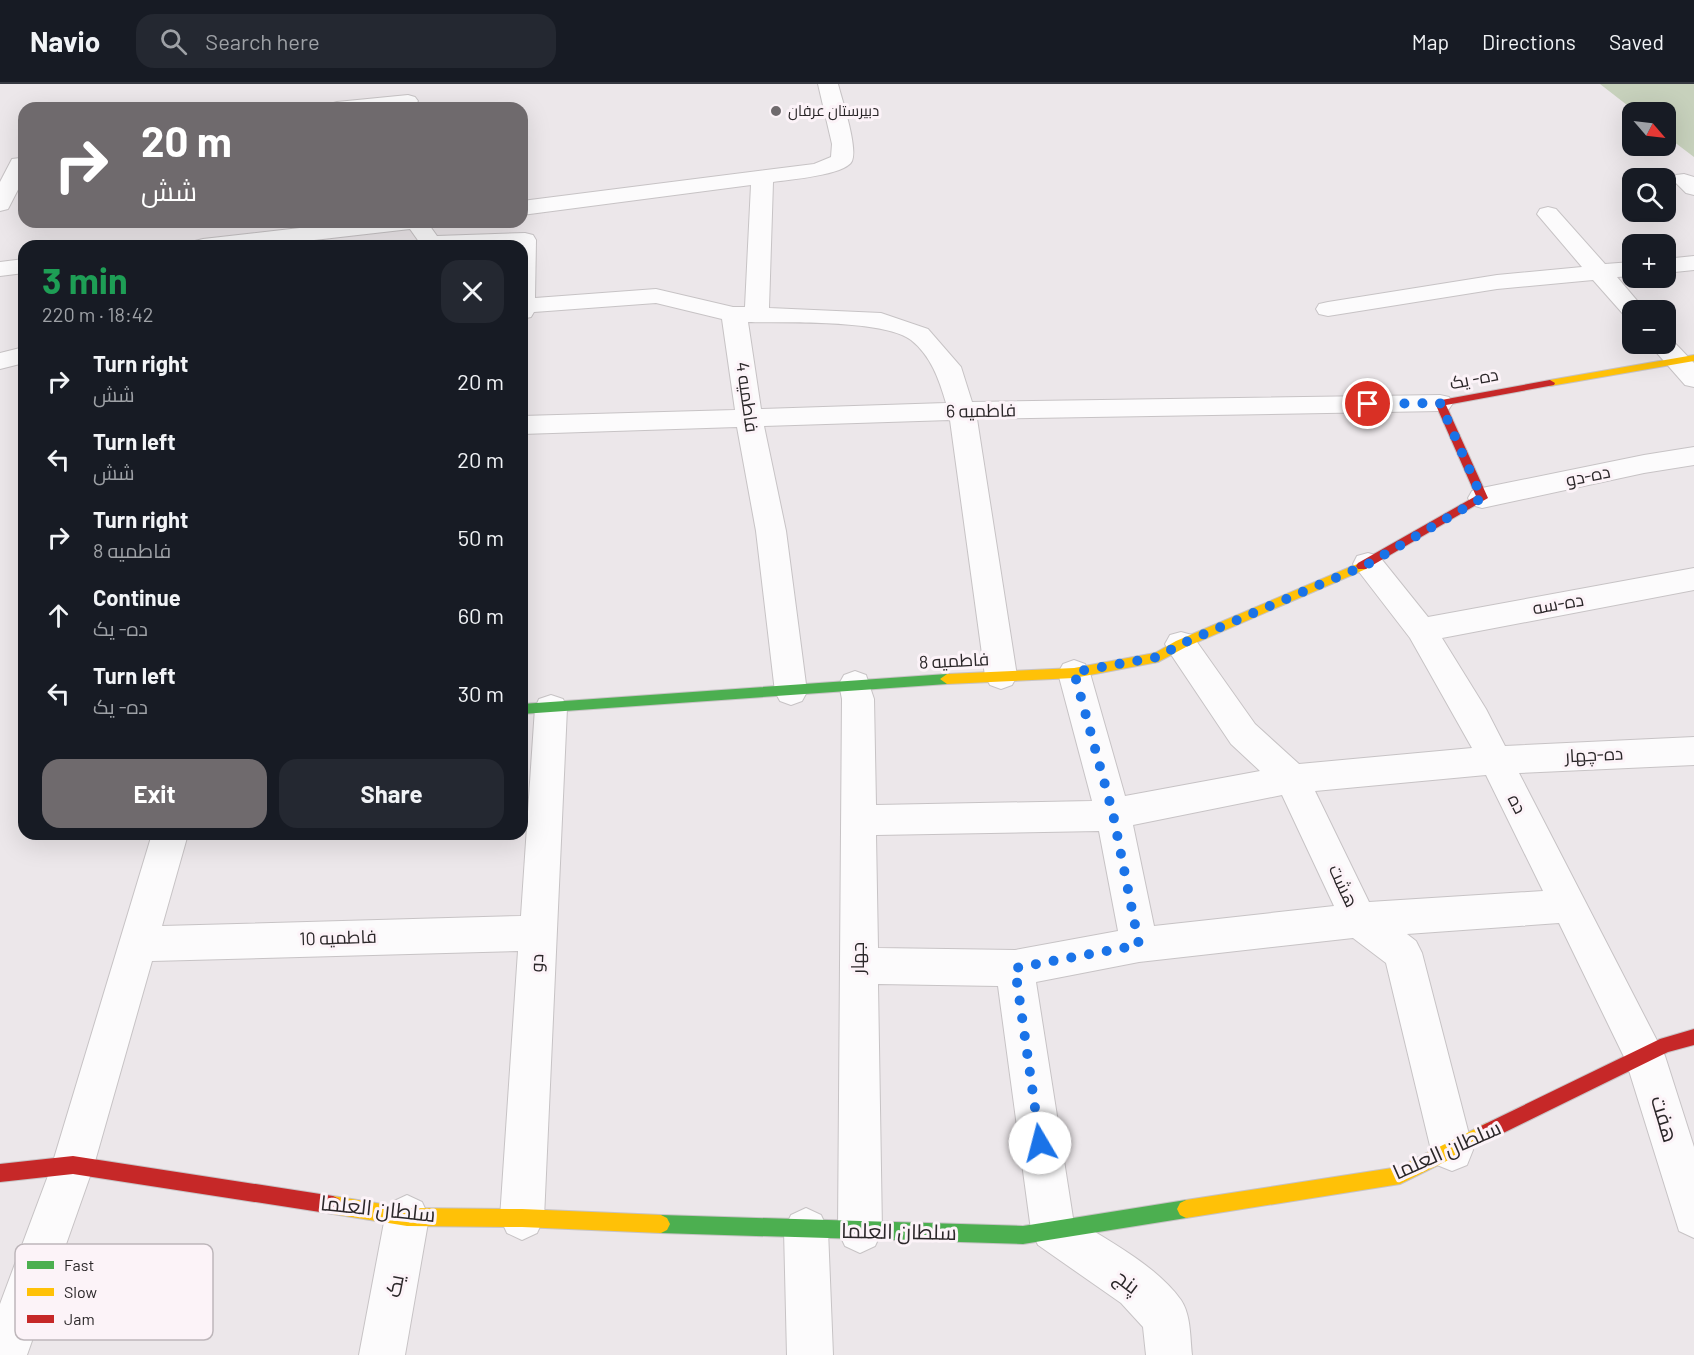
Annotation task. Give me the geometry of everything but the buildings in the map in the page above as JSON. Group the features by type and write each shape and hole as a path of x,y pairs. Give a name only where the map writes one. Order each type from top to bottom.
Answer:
{"street":[{"path":"528,207 818,170 842,160 842,144 828,84"},
{"path":"380,102 408,98"},
{"path":"0,204 15,164"},
{"name":"فاطمیه 4","path":"762,177 745,314 738,331 749,417 771,531 791,692"},
{"path":"1548,214 1624,300"},
{"path":"254,240 355,228"},
{"path":"383,240 393,228"},
{"path":"1676,265 1694,263"},
{"path":"0,269 18,267"},
{"path":"1328,309 1497,282 1622,270"},
{"path":"528,308 656,296 745,314 880,320 919,334 948,367 962,411 1001,676"},
{"path":"1677,354 1694,379"},
{"name":"ده- یک","path":"1482,498 1440,403 1677,354"},
{"path":"0,361 18,356"},
{"name":"فاطمیه 6","path":"528,425 962,411 1440,403"},
{"name":"ده-دو","path":"1482,498 1644,464 1694,456"},
{"path":"1368,564 1482,498"},
{"name":"فاطمیه 8","path":"537,709 791,692 855,684 1074,672 1158,657 1181,644 1368,564"},
{"name":"ده","path":"1368,564 1421,630 1474,718 1645,1056"},
{"name":"ده-سه","path":"1421,630 1694,579"},
{"name":"هشت","path":"1181,644 1243,734 1292,779 1359,920 1403,953 1452,1150"},
{"path":"1074,672 1113,814 1139,945"},
{"name":"جهار","path":"855,684 858,699 860,1231"},
{"name":"دو","path":"522,1218 538,933 537,709"},
{"name":"ده-چهار","path":"858,820 1101,816 1292,779 1495,760 1694,751"},
{"path":"45,1244 73,1166 168,840"},
{"path":"858,966 1015,968 1139,945 1359,920 1569,906"},
{"name":"فاطمیه 10","path":"138,944 538,933"},
{"path":"1015,968 1053,1230"},
{"name":"سلطان العلما","path":"0,1173 73,1166 408,1217 522,1218 806,1230 1023,1235 1400,1176 1666,1046 1694,1037"},
{"name":"هفت","path":"1645,1056 1694,1216"},
{"name":"یک","path":"382,1355 408,1217"},
{"path":"806,1230 810,1355"},
{"name":"پنج","path":"1053,1230 1137,1287 1165,1317 1169,1355"},
{"path":"4,1355 15,1325"}],"green space":[{"path":"1600,84 1694,84 1694,157 1676,143 1676,102 1623,102"}],"traffic: fast":[{"path":"528,709 947,679"},
{"path":"661,1224 1023,1235 1186,1209"}],"traffic: slow":[{"path":"1550,383 1694,358"},
{"path":"947,679 1074,673 1158,657 1181,644 1362,566"},
{"path":"1186,1209 1400,1175 1487,1132"},
{"path":"333,1205 407,1217 522,1218 661,1224"}],"traffic: jam":[{"path":"1362,566 1482,498 1440,403 1550,383"},
{"path":"1487,1132 1666,1045 1694,1037"},
{"path":"0,1173 73,1165 333,1205"}],"place":[{"name":"دبیرستان عرفان","path":"776,111"}],"route":[{"path":"1040,1143 1015,968 1139,945 1113,814 1074,672 1158,657 1181,644 1368,564 1482,498 1440,403 1368,404"}]}
